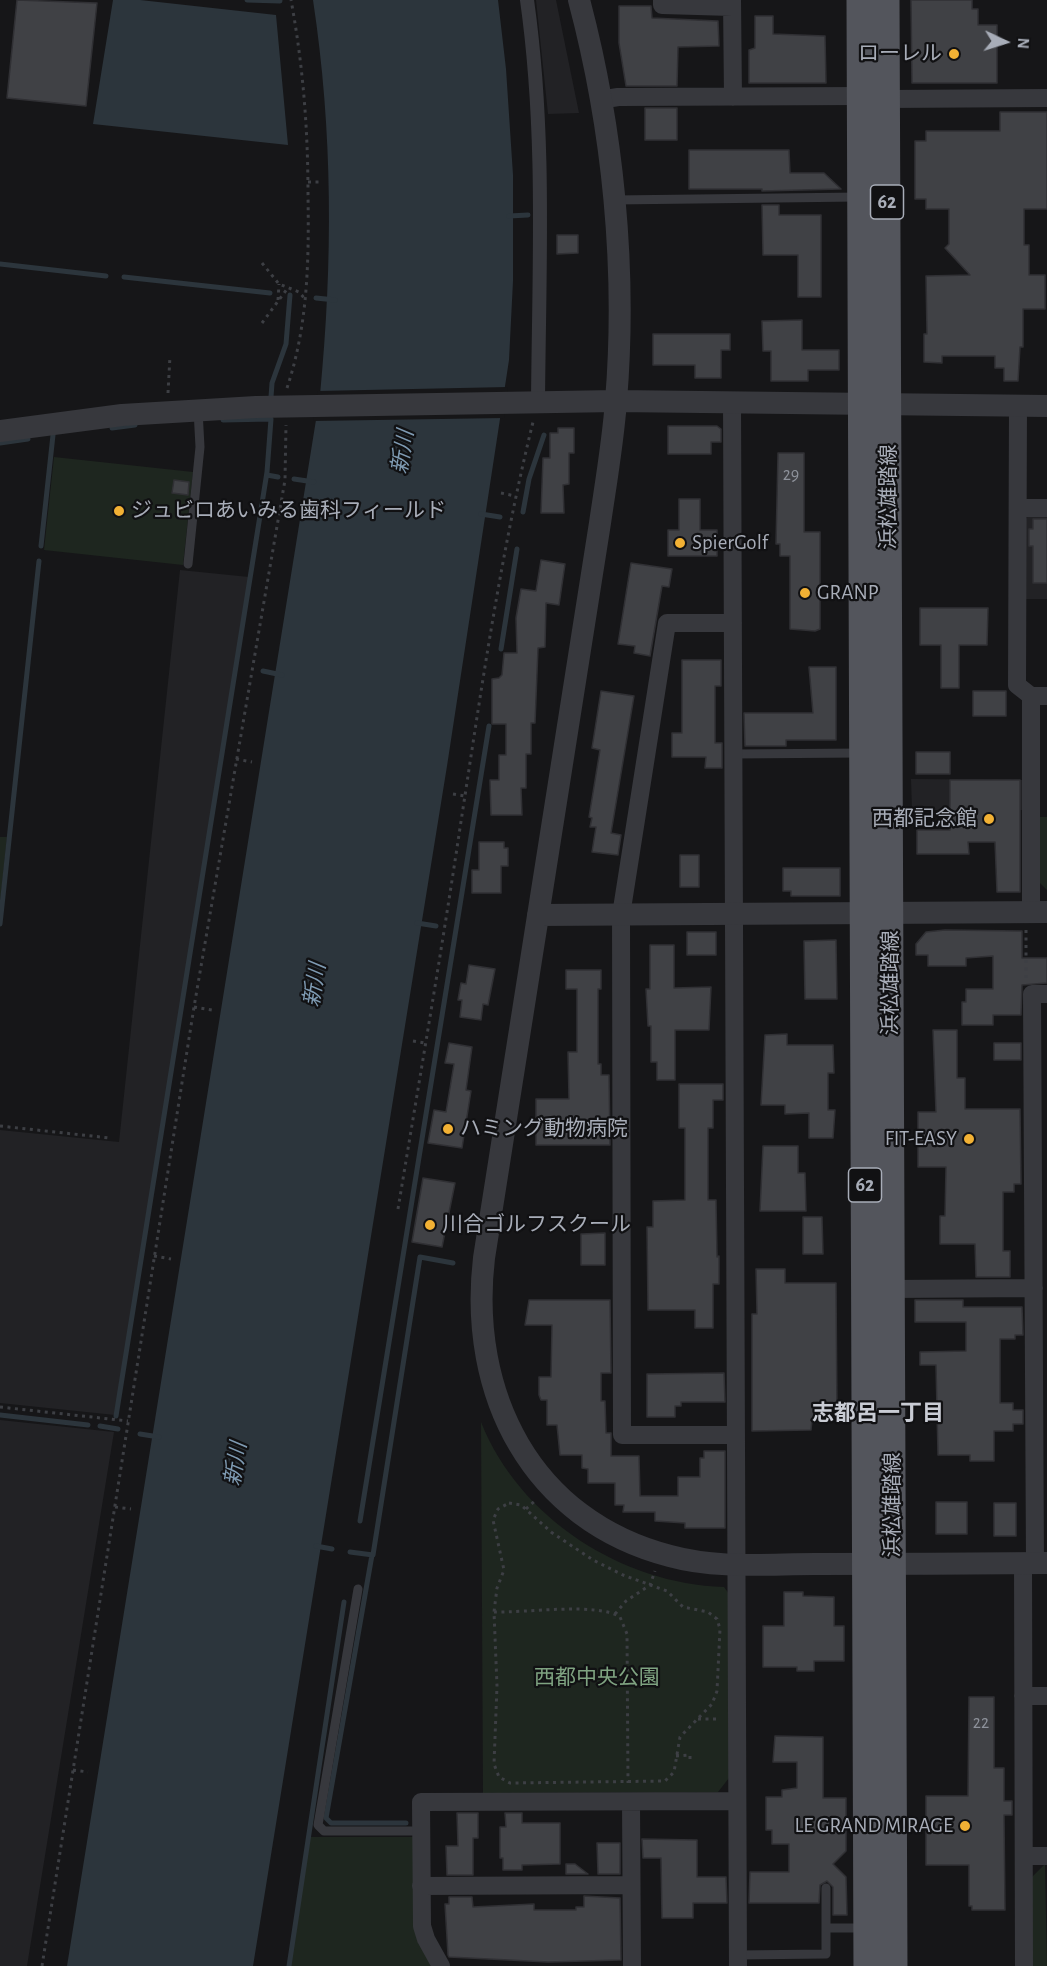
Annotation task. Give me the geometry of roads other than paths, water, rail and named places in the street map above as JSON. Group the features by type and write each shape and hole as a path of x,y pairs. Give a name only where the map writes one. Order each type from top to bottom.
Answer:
{"main road":[{"name":"浜松雄踏線","path":"860,0 874,98 888,404 865,1564 867,1966"},
{"name":"浜松雄踏線","path":"886,0 861,196 861,404 864,753 878,912 892,1289 894,1966"}],"street":[{"path":"527,0 535,68 542,169 529,402"},
{"path":"579,0 600,100 613,200 618,297 616,401 606,482 482,1279 481,1332 489,1377 505,1419 527,1457 556,1491 590,1520 629,1542 671,1557 714,1564 1035,1564"},
{"path":"662,0 662,5 732,4 733,97"},
{"path":"600,100 618,97 1047,98"},
{"path":"0,431 91,418 169,411 294,407 616,401 1047,406"},
{"path":"732,402 738,1961"},
{"path":"538,915 878,912 1034,916 1039,696 1017,685 1018,406"},
{"path":"1018,508 1047,508"},
{"path":"733,623 667,623 621,915 622,1435 736,1435"},
{"path":"1024,1966 1023,1696 1035,1564 1040,994"},
{"path":"892,1289 1038,1285"},
{"path":"1023,1696 1047,1696"},
{"path":"441,1966 426,1939 422,1926 421,1803 738,1801"},
{"path":"631,1802 632,1966"},
{"path":"1024,1856 1047,1856"},
{"path":"421,1886 631,1885"}],"lane":[{"path":"613,200 861,196"},
{"path":"188,564 200,447 198,410"},
{"path":"734,754 864,753"},
{"path":"358,1589 318,1825 324,1831 421,1831"},
{"path":"738,1961 826,1954 826,1888"},
{"path":"826,1929 867,1928"}],"water":[{"path":"113,0 140,0 276,15 288,145 93,124"},
{"name":"新川","path":"313,0 498,0 506,69 513,175 513,281 509,360 447,766 253,1966 67,1966 320,395 327,296 329,197 320,49"}],"waterway":[{"path":"247,0 280,1"},
{"path":"509,216 528,215"},
{"path":"0,264 106,276"},
{"path":"124,277 270,293"},
{"path":"271,397 272,383 286,344 290,295"},
{"path":"316,298 335,300"},
{"path":"116,1416 267,472 271,419 223,420"},
{"path":"112,428 135,425"},
{"path":"41,546 53,435"},
{"path":"523,512 529,479 544,435"},
{"path":"0,443 28,439"},
{"path":"267,475 278,477"},
{"path":"294,479 314,482"},
{"path":"481,514 500,517"},
{"path":"501,649 517,549"},
{"path":"0,924 39,561"},
{"path":"263,671 282,675"},
{"path":"360,1521 489,726"},
{"path":"417,923 436,926"},
{"path":"350,1552 373,1555 420,1257 453,1263"},
{"path":"0,1415 88,1425"},
{"path":"100,1426 118,1429"},
{"path":"140,1434 159,1437"},
{"path":"316,1546 332,1549"},
{"path":"372,1555 326,1818 331,1823 406,1823"},
{"path":"289,1966 344,1602"}],"place":[{"name":"ローレル","path":"954,54"},
{"name":"ジュビロあいみる歯科フィールド","path":"119,511"},
{"name":"SpierGolf","path":"680,543"},
{"name":"GRANP","path":"805,593"},
{"name":"西都記念館","path":"989,819"},
{"name":"ハミング動物病院","path":"448,1129"},
{"name":"FIT-EASY","path":"969,1139"},
{"name":"川合ゴルフスクール","path":"430,1225"},
{"name":"LE GRAND MIRAGE","path":"965,1826"}],"district":[{"name":"志都呂一丁目","path":"878,1413"}],"park label":[{"name":"西都中央公園","path":"597,1678"}]}
